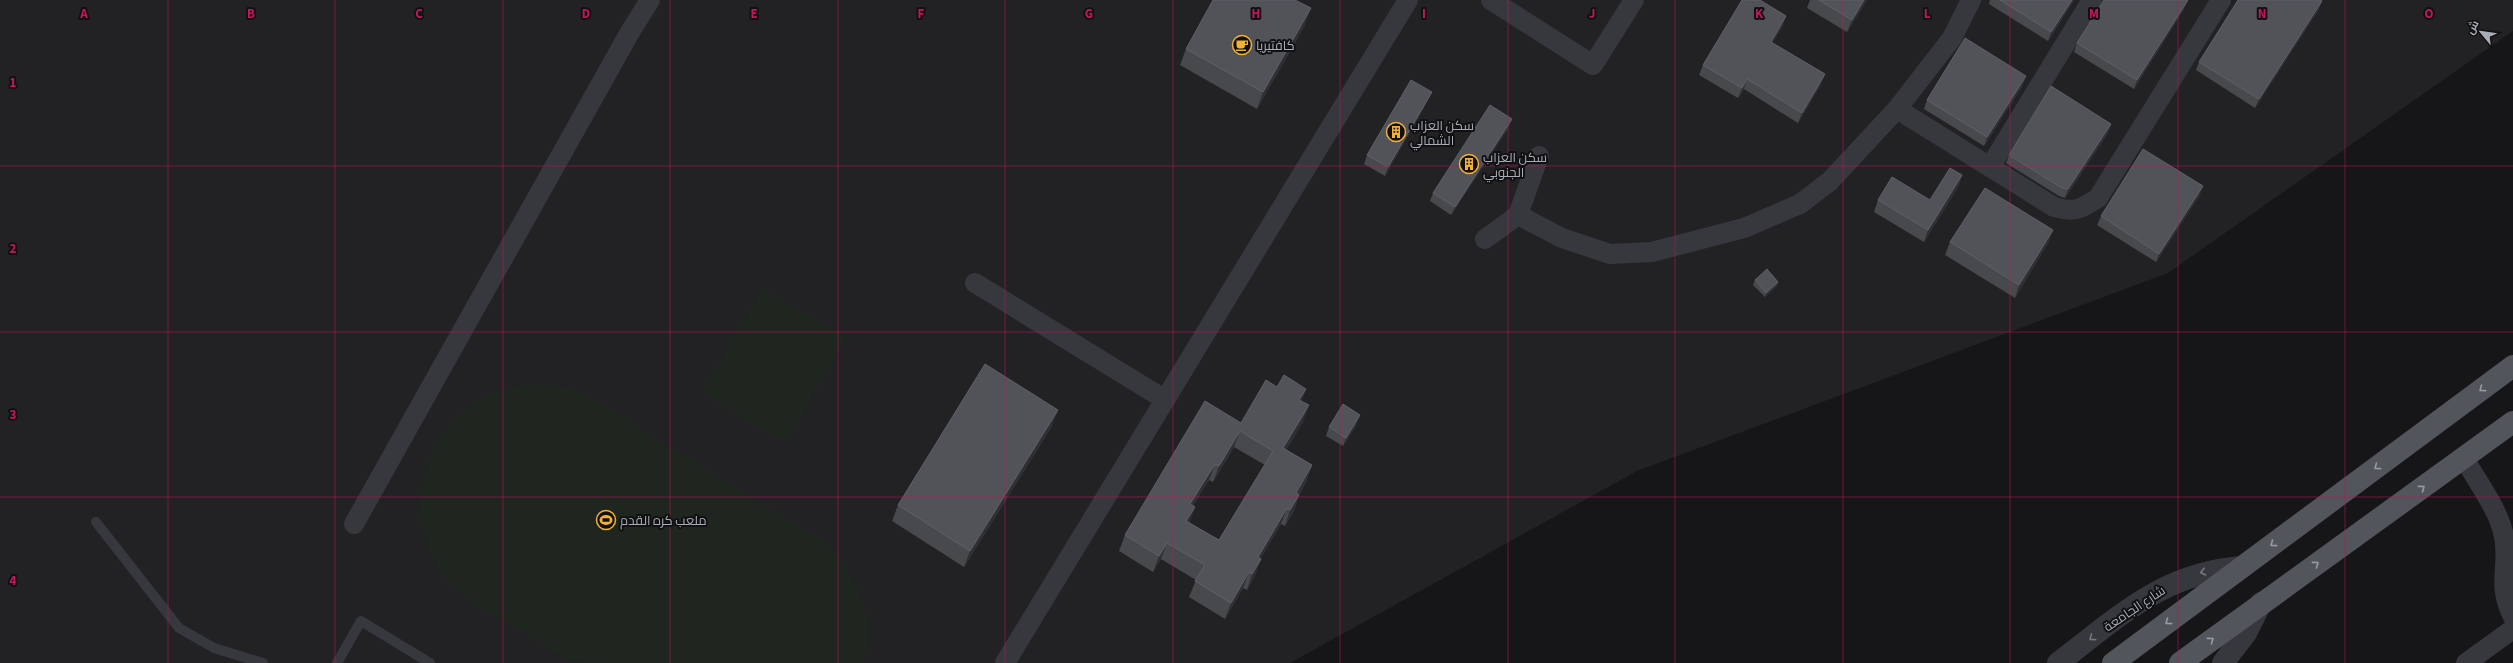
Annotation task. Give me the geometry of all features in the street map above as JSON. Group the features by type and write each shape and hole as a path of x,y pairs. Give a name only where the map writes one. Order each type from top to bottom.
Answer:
{"main road":[{"path":"2113,663 2513,366"},
{"path":"2180,663 2513,422"}],"street":[{"path":"354,524 630,32 650,0"},
{"path":"1005,663 1164,399 1408,0"},
{"path":"1491,0 1593,65 1634,0"},
{"path":"1518,215 1562,238 1610,254 1652,252 1744,228 1800,204 1830,181 1897,110 1952,38 1971,0"},
{"path":"1990,167 2092,0"},
{"path":"1897,110 2054,207 2069,211 2083,208 2098,198 2221,0"},
{"path":"1484,239 1518,215 1539,156"},
{"path":"975,283 1164,399"},
{"path":"2464,458 2500,524 2504,536 2508,561 2503,592 2513,617"},
{"name":"شارع الجامعة","path":"2058,663 2142,601 2174,582 2211,571 2242,567"},
{"path":"2223,663 2246,633 2261,603"},
{"path":"2466,663 2513,630"}],"lane":[{"path":"96,522 179,628 214,648 263,663"},
{"path":"337,663 361,621 430,663"}],"shaded area":[{"path":"0,0 2513,0 2513,31 2168,273 1637,471 1290,663 0,663"},
{"path":"762,289 847,337 786,443 701,392"},
{"name":"ملعب كره القدم","path":"537,384 560,386 583,393 824,542 846,568 862,597 868,629 864,663 572,662 486,611 462,594 443,575 431,554 424,532 421,509 422,485 428,463 438,442 452,423 470,407 502,391"}],"building":[{"name":"کافتیریا","path":"1213,0 1295,0 1311,8 1263,92 1186,49"},
{"path":"1742,0 1760,0 1786,16 1771,42 1825,74 1802,113 1747,79 1742,88 1703,65"},
{"path":"1819,0 1864,0 1852,20"},
{"path":"2000,0 2072,0 2051,32"},
{"path":"2104,0 2188,0 2137,80 2077,43"},
{"path":"2238,0 2322,1 2259,99 2199,62"},
{"path":"1965,38 2026,76 1987,137 1927,100"},
{"name":"سكن العزاب الشمالي","path":"1411,80 1432,92 1388,167 1367,155"},
{"path":"2051,86 2111,124 2068,189 2062,188 2009,155"},
{"name":"سكن العزاب الجنوبي","path":"1490,105 1512,119 1455,207 1433,193"},
{"path":"2143,149 2203,186 2159,254 2101,216"},
{"path":"1950,168 1962,175 1928,230 1878,200 1892,177 1930,200"},
{"path":"1985,188 2053,230 2019,285 1950,242"},
{"path":"1767,269 1778,282 1766,293 1755,280"},
{"path":"985,364 1058,410 970,551 898,505"},
{"path":"1284,375 1306,389 1299,400 1309,405 1283,448 1312,465 1296,493 1299,495 1290,510 1287,508 1258,557 1261,559 1252,574 1249,572 1231,603 1195,581 1205,565 1167,543 1159,556 1125,535 1205,401 1241,423 1266,380 1277,387","holes":["1240,431 1273,451 1219,540 1186,521 1195,507 1190,504 1215,464 1219,466"]},
{"path":"1343,404 1360,415 1346,438 1329,427"}],"place":[{"name":"کافتیریا","path":"1242,45"},
{"name":"سكن العزاب الشمالي","path":"1396,132"},
{"name":"سكن العزاب الجنوبي","path":"1469,164"},
{"name":"ملعب كره القدم","path":"606,520"}]}
